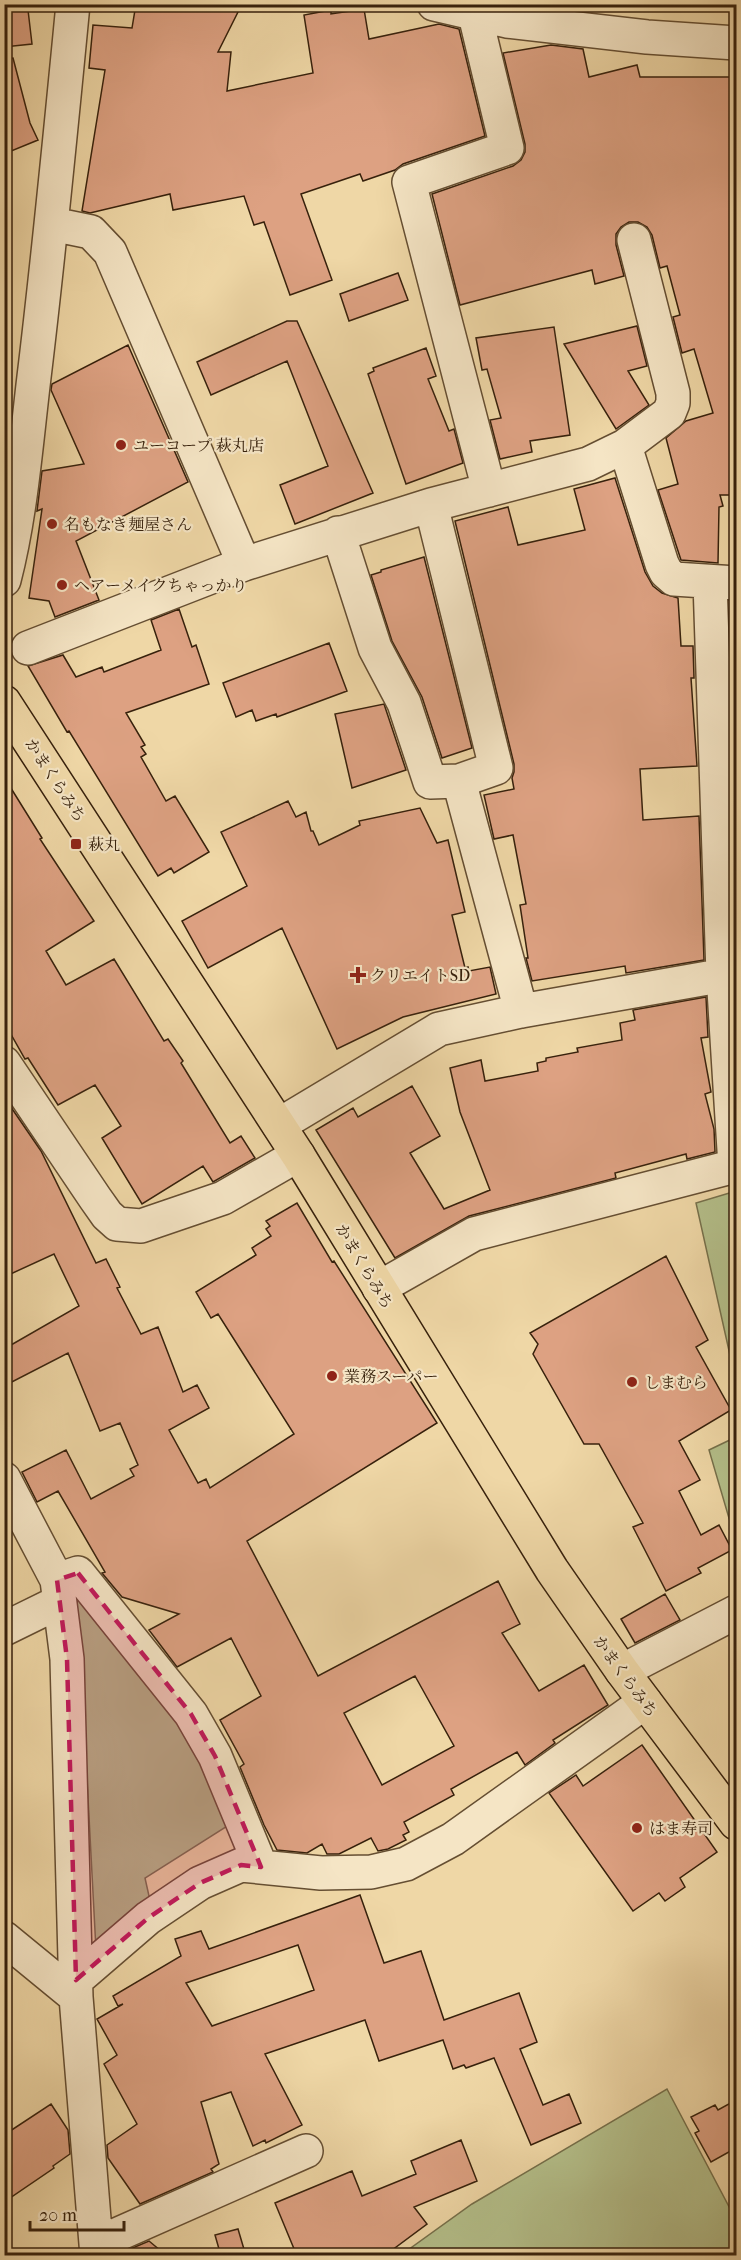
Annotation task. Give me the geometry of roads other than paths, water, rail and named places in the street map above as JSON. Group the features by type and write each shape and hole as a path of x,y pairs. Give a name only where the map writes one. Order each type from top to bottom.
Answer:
{"main road":[{"name":"かまくらみち","path":"4,702 298,1155 552,1570 622,1671 736,1823"}],"street":[{"path":"4,580 9,560 24,454 52,224 73,4"},
{"path":"434,4 475,15 508,13 647,37 736,43"},
{"path":"475,15 507,148 409,182 489,490"},
{"path":"52,224 91,232 110,252 244,564"},
{"path":"28,648 244,564 431,505 588,464 625,446 669,414 673,403 673,393 634,240"},
{"path":"379,1288 474,1234 735,1166 723,583 674,579 666,572 625,446"},
{"path":"338,533 375,648 404,703 430,782 459,781 496,768 431,505"},
{"path":"459,781 521,1011"},
{"path":"279,1125 439,1029 521,1011 730,974"},
{"path":"4,1062 95,1198 107,1215 117,1224 141,1226 223,1198 298,1155"},
{"path":"4,1479 58,1591 66,1659 76,1989 96,2250 306,2151"},
{"path":"4,1629 58,1591 78,1573 191,1714 215,1756 261,1867"},
{"path":"622,1671 736,1612"},
{"path":"76,1989 148,1918 200,1883 241,1865 321,1873 371,1872 406,1864 453,1839 645,1702"},
{"path":"4,1938 76,1989"}],"place":[{"name":"ユーコープ 萩丸店","path":"121,445"},
{"name":"名もなき麺屋さん","path":"52,524"},
{"name":"ヘアーメイクちゃっかり","path":"62,585"},
{"name":"萩丸","path":"76,844"},
{"name":"クリエイトSD","path":"358,975"},
{"name":"業務スーパー","path":"332,1376"},
{"name":"しまむら","path":"632,1382"},
{"name":"はま寿司","path":"637,1828"}]}
